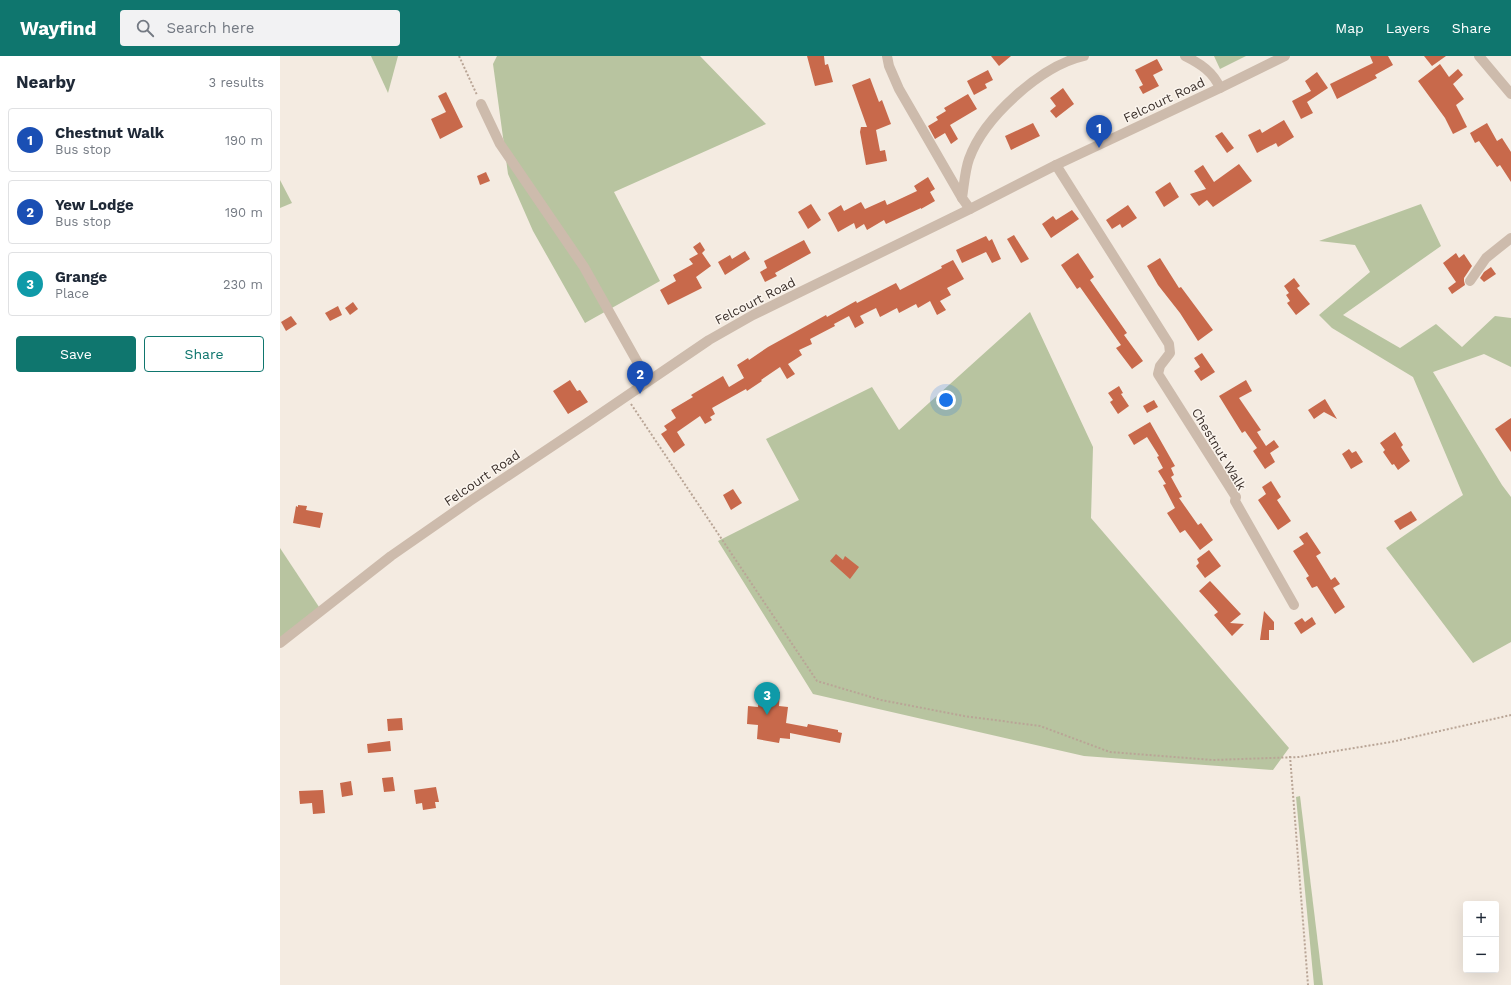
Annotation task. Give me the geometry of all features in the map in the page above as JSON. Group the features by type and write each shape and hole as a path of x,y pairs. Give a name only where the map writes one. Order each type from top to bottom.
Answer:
{"street":[{"path":"962,198 969,159 978,140 996,116 1025,87 1047,72 1075,58 1084,56"},
{"path":"1185,56 1197,62 1215,77 1220,88"},
{"name":"Felcourt Road","path":"280,643 391,556 709,340 753,315 970,209 1056,165 1285,56"},
{"path":"1479,56 1511,94"},
{"path":"888,61 899,89 962,198 970,209"},
{"path":"481,104 500,144 584,267 648,381"},
{"name":"Chestnut Walk","path":"1056,165 1169,344 1170,353 1160,366 1158,374 1236,497 1235,501 1294,605"},
{"path":"1470,281 1486,258 1511,238"}],"path":[{"path":"459,56 481,104"},
{"path":"626,396 817,681 881,700 964,716 1040,726 1110,752 1213,760 1290,756 1299,757 1391,742 1511,715"},
{"path":"1290,756 1308,985"}],"green space":[{"path":"371,56 398,56 388,93"},
{"path":"497,56 700,56 766,124 614,192 660,281 585,323 533,231 508,174 493,64"},
{"path":"1214,56 1246,56 1220,69"},
{"path":"280,180 292,203 280,208"},
{"path":"1421,204 1441,246 1343,315 1400,348 1436,324 1462,347 1495,316 1511,318 1511,367 1484,354 1433,372 1502,485 1511,497 1511,642 1473,663 1386,548 1463,495 1413,377 1332,328 1319,315 1370,272 1355,245 1319,241"},
{"path":"1030,312 1093,447 1091,518 1289,748 1273,770 1084,756 813,694 718,541 799,500 766,439 872,387 899,430"},
{"path":"280,548 321,610 280,643"},
{"path":"1300,796 1323,985 1314,985 1296,797"}],"building":[{"path":"807,56 824,56 825,65 828,64 833,82 815,86"},
{"path":"991,56 1011,56 999,66"},
{"path":"1370,56 1388,56 1393,65 1375,75 1377,78 1337,99 1330,84 1373,63"},
{"path":"1424,56 1446,56 1432,66"},
{"path":"1157,59 1163,70 1153,75 1159,86 1143,94 1139,87 1143,85 1135,70"},
{"path":"1440,64 1449,77 1458,69 1463,75 1453,84 1464,99 1456,105 1467,127 1453,134 1445,118 1418,81"},
{"path":"988,70 993,80 985,84 987,88 974,95 967,81"},
{"path":"1317,72 1328,88 1307,102 1313,113 1301,119 1292,101 1311,91 1305,81"},
{"path":"870,78 879,102 882,100 891,124 876,130 880,151 885,150 887,161 866,165 860,132 861,127 867,127 852,85"},
{"path":"1063,88 1074,104 1056,118 1050,111 1056,106 1050,98"},
{"path":"446,92 463,127 440,139 431,119 446,112 438,96"},
{"path":"968,94 977,109 950,125 958,139 951,144 945,133 935,139 928,126 938,120 936,117 946,111 944,108"},
{"path":"1284,120 1294,137 1278,147 1276,143 1257,153 1248,135 1260,129 1262,133"},
{"path":"1033,123 1040,136 1011,150 1005,136"},
{"path":"1487,123 1497,141 1502,138 1511,152 1511,182 1500,165 1497,167 1479,141 1475,143 1470,133"},
{"path":"1222,132 1234,148 1227,153 1215,136"},
{"path":"1239,164 1252,181 1213,207 1207,200 1199,206 1190,194 1206,189 1194,171 1203,165 1214,182"},
{"path":"486,172 490,181 480,185 477,176"},
{"path":"928,177 935,189 930,192 935,201 921,209 886,224 884,220 867,230 864,224 856,229 854,223 838,232 828,213 841,205 844,211 861,202 865,209 885,200 887,205 917,191 914,186"},
{"path":"1170,182 1179,197 1164,207 1155,192"},
{"path":"811,204 821,220 808,229 798,212"},
{"path":"1128,205 1137,218 1122,228 1120,224 1112,229 1106,220"},
{"path":"1072,210 1079,219 1051,238 1042,224 1053,216 1056,220"},
{"path":"1014,235 1029,259 1021,263 1007,239"},
{"path":"986,236 989,241 992,239 1001,259 992,263 986,252 962,263 956,250"},
{"path":"804,240 811,253 775,273 777,276 765,282 760,272 767,268 764,261"},
{"path":"700,242 705,250 702,253 711,266 696,277 702,288 668,305 660,290 676,281 673,275 693,264 689,259 698,254 693,247"},
{"path":"745,251 750,259 725,275 718,262 730,255 732,259"},
{"path":"1078,253 1094,277 1090,280 1127,333 1124,335 1143,361 1132,369 1116,348 1121,345 1080,287 1077,289 1061,265"},
{"path":"1456,253 1459,258 1464,254 1472,266 1464,278 1465,285 1452,294 1448,288 1456,282 1443,263"},
{"path":"1160,258 1179,288 1181,287 1213,330 1198,341 1180,313 1158,285 1147,266"},
{"path":"953,260 964,279 947,288 951,295 940,301 946,310 937,315 930,301 918,308 916,304 899,313 897,308 880,317 876,308 860,316 864,323 855,328 849,316 834,324 835,326 810,339 812,344 799,350 802,355 788,364 795,374 787,379 780,367 747,391 746,389 712,408 715,414 710,417 712,420 705,424 700,416 677,432 685,445 674,453 661,434 667,430 664,426 676,418 671,410 693,397 691,395 723,376 729,387 744,378 737,365 748,358 749,360 768,347 826,315 827,317 856,301 857,303 896,283 900,290 942,268 941,266"},
{"path":"1491,267 1496,274 1484,282 1480,278 1484,272"},
{"path":"1294,278 1300,286 1297,288 1310,304 1296,315 1287,303 1290,301 1286,295 1289,293 1284,286"},
{"path":"353,302 358,309 350,315 345,308"},
{"path":"338,306 342,315 330,321 325,313"},
{"path":"291,316 297,324 286,331 281,322"},
{"path":"1202,353 1215,372 1201,381 1194,371 1200,367 1194,358"},
{"path":"570,380 577,391 580,390 588,402 568,414 553,391"},
{"path":"1246,380 1252,391 1239,398 1261,430 1257,432 1266,446 1274,440 1279,447 1270,453 1275,462 1265,469 1253,451 1257,448 1245,431 1242,433 1219,396"},
{"path":"1119,386 1123,393 1121,394 1129,406 1118,414 1110,402 1113,400 1108,393"},
{"path":"1325,399 1337,419 1324,412 1314,419 1308,410"},
{"path":"1154,400 1158,407 1147,413 1143,406"},
{"path":"1511,418 1511,452 1495,429"},
{"path":"1150,422 1175,466 1171,468 1174,475 1171,477 1182,497 1179,498 1198,525 1201,523 1213,540 1200,550 1185,530 1180,533 1167,513 1175,508 1163,485 1166,484 1158,471 1163,468 1157,457 1159,456 1147,437 1134,445 1128,435"},
{"path":"1395,432 1403,445 1401,447 1410,461 1398,470 1394,464 1392,465 1383,452 1385,450 1380,443"},
{"path":"1349,449 1352,453 1356,451 1363,462 1351,469 1342,454"},
{"path":"1271,481 1281,497 1277,500 1291,521 1278,530 1258,500 1266,494 1262,487"},
{"path":"733,489 742,503 731,510 723,495"},
{"path":"298,505 307,506 306,510 323,513 320,528 293,523 296,506 298,507"},
{"path":"1411,511 1417,520 1400,530 1394,521"},
{"path":"1307,532 1321,553 1316,556 1331,580 1335,577 1340,584 1333,588 1345,607 1335,614 1317,586 1312,588 1306,578 1309,576 1293,551 1304,544 1299,537"},
{"path":"1209,550 1221,566 1205,578 1196,566 1199,563 1197,559"},
{"path":"836,554 843,560 845,556 859,567 850,579 830,561"},
{"path":"1210,581 1241,614 1230,623 1244,624 1232,636 1214,615 1218,612 1199,591"},
{"path":"1264,611 1274,622 1274,630 1269,630 1269,640 1260,640"},
{"path":"1312,617 1316,624 1301,634 1294,623 1302,618 1305,622"},
{"path":"760,690 780,692 779,706 788,707 786,723 807,727 808,724 838,730 838,732 842,733 840,743 790,733 790,739 780,738 779,743 757,739 758,725 747,724 748,706 758,707"},
{"path":"402,718 403,730 388,731 387,719"},
{"path":"390,741 391,751 368,753 367,744"},
{"path":"393,777 395,791 384,792 382,778"},
{"path":"351,781 353,795 342,797 340,783"},
{"path":"436,787 439,802 435,802 436,808 423,810 422,803 416,804 414,790"},
{"path":"323,790 325,813 313,814 312,803 300,804 299,791"}],"place":[{"name":"Chestnut Walk","path":"1099,148"},
{"name":"Yew Lodge","path":"640,394"},
{"name":"Grange","path":"767,715"}]}
